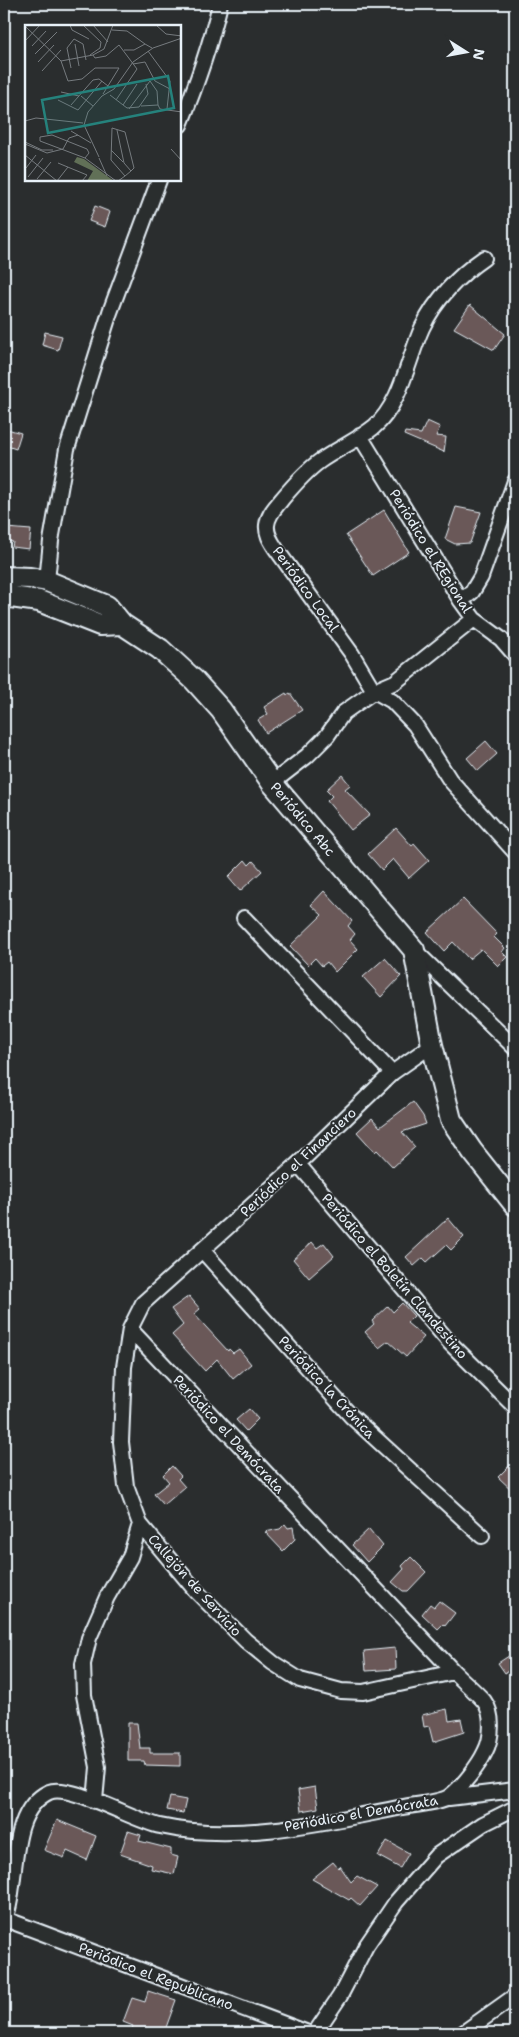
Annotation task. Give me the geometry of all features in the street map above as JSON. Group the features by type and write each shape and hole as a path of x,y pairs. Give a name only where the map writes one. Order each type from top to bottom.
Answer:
{"street":[{"path":"181,123 214,32 220,4"},
{"path":"47,581 51,541 67,449 110,312 159,181"},
{"name":"Periódico Local","path":"484,258 470,268 446,292 422,327 402,383 388,411 375,426 318,463 279,503 270,514 267,524 268,534 280,556 352,654 374,692 392,701 415,725 450,780 515,852"},
{"name":"Periódico el REgional","path":"360,436 461,602 474,619 500,639 515,655"},
{"path":"461,602 472,592 481,577 515,482"},
{"name":"Periódico Abc","path":"4,577 47,581 107,606 122,624 160,649 194,680 221,710 272,783 414,950 432,1044 452,1120 472,1151 515,1205"},
{"path":"4,596 39,601 100,625 122,624"},
{"path":"272,783 307,756 327,736 343,713 374,692 396,682 474,619"},
{"path":"244,918 392,1073 432,1044"},
{"path":"414,950 515,1048"},
{"name":"Periódico el Financiero","path":"202,1250 298,1164 392,1073"},
{"name":"Periódico el Boletín Clandestino","path":"298,1164 450,1343 515,1406"},
{"name":"Callejón de Servicio","path":"202,1250 143,1303 130,1329 124,1367 121,1442 126,1486 140,1524 196,1591 246,1641 300,1680 341,1691 363,1692 454,1672"},
{"name":"Periódico la Crónica","path":"202,1250 351,1416 482,1536"},
{"name":"Periódico el Demócrata","path":"4,1921 11,1895 19,1832 26,1814 37,1800 52,1791 69,1792 158,1826 191,1832 252,1830 318,1823 449,1798 482,1758 489,1744 490,1722 485,1703 130,1329"},
{"path":"95,1801 98,1767 84,1695 83,1664 89,1638 107,1597 130,1558 140,1524"},
{"path":"449,1798 515,1790"},
{"path":"315,2033 340,1996 366,1946 396,1902 436,1856 483,1824 515,1808"},
{"name":"Periódico el Republicano","path":"4,1921 308,2033"},
{"path":"463,2033 515,1996"}],"building":[{"path":"95,206 110,212 105,227 89,221"},
{"path":"470,305 505,334 494,350 454,328"},
{"path":"45,332 62,336 58,350 42,345"},
{"path":"427,421 440,427 436,436 446,437 444,452 404,435 405,432 421,434"},
{"path":"7,429 21,433 16,449 4,445"},
{"path":"456,507 481,512 470,543 455,544 445,539"},
{"path":"384,510 409,552 373,576 346,535"},
{"path":"6,528 31,530 29,549 12,547 13,542 5,541"},
{"path":"286,693 287,695 290,693 302,710 266,733 258,720 268,714 264,707"},
{"path":"486,741 497,754 478,771 467,758"},
{"path":"342,775 350,785 345,789 370,815 351,830 327,801 332,796 326,790"},
{"path":"396,828 412,846 414,843 429,860 409,878 393,859 382,870 368,854"},
{"path":"245,860 249,865 253,861 262,871 240,891 228,877"},
{"path":"324,891 352,921 348,926 355,934 350,940 358,949 335,972 327,962 322,966 315,958 308,965 290,946 322,915 311,905"},
{"path":"463,899 497,934 494,937 505,948 502,952 507,957 498,966 481,949 469,959 453,942 444,951 427,932"},
{"path":"385,958 401,976 381,997 363,977"},
{"path":"413,1102 426,1124 402,1132 415,1147 393,1167 377,1150 375,1152 357,1132 372,1118 380,1127"},
{"path":"448,1218 464,1237 451,1250 446,1245 427,1262 423,1258 414,1266 406,1257"},
{"path":"312,1242 317,1248 324,1243 334,1256 309,1278 293,1259"},
{"path":"189,1296 200,1309 194,1314 228,1351 229,1349 233,1353 239,1349 251,1364 233,1379 217,1359 205,1371 172,1335 183,1325 171,1309"},
{"path":"402,1303 414,1316 407,1323 424,1337 406,1357 388,1341 379,1348 365,1332 374,1324 372,1321 388,1306 393,1312"},
{"path":"249,1409 258,1419 246,1431 236,1420"},
{"path":"515,1460 515,1493 498,1477"},
{"path":"172,1466 181,1476 178,1479 185,1487 164,1505 154,1494 169,1482 163,1475"},
{"path":"285,1524 288,1528 293,1527 295,1539 283,1551 265,1532 280,1529"},
{"path":"369,1529 383,1546 367,1562 352,1545"},
{"path":"411,1557 426,1572 408,1591 403,1591 392,1582 404,1569 402,1566"},
{"path":"439,1601 455,1613 445,1626 443,1624 438,1629 422,1614 430,1604 434,1607"},
{"path":"395,1648 396,1669 366,1671 364,1651"},
{"path":"515,1652 515,1667 505,1673 498,1663"},
{"path":"447,1709 449,1721 461,1719 464,1732 433,1742 429,1726 424,1727 422,1715"},
{"path":"128,1723 137,1723 140,1748 150,1748 150,1753 180,1753 180,1766 145,1765 144,1761 128,1761"},
{"path":"315,1787 318,1808 301,1811 298,1790"},
{"path":"170,1797 186,1800 183,1813 167,1810"},
{"path":"57,1820 96,1836 87,1860 67,1851 64,1858 44,1850"},
{"path":"128,1831 141,1835 139,1841 171,1849 171,1855 178,1857 174,1874 151,1869 152,1865 120,1854"},
{"path":"387,1841 409,1853 400,1868 378,1856"},
{"path":"333,1862 338,1868 340,1866 351,1882 357,1876 377,1887 360,1906 351,1898 349,1900 312,1879"},
{"path":"148,1991 176,2000 164,2033 131,2033 133,2026 123,2022 132,1998 145,2002"}]}
